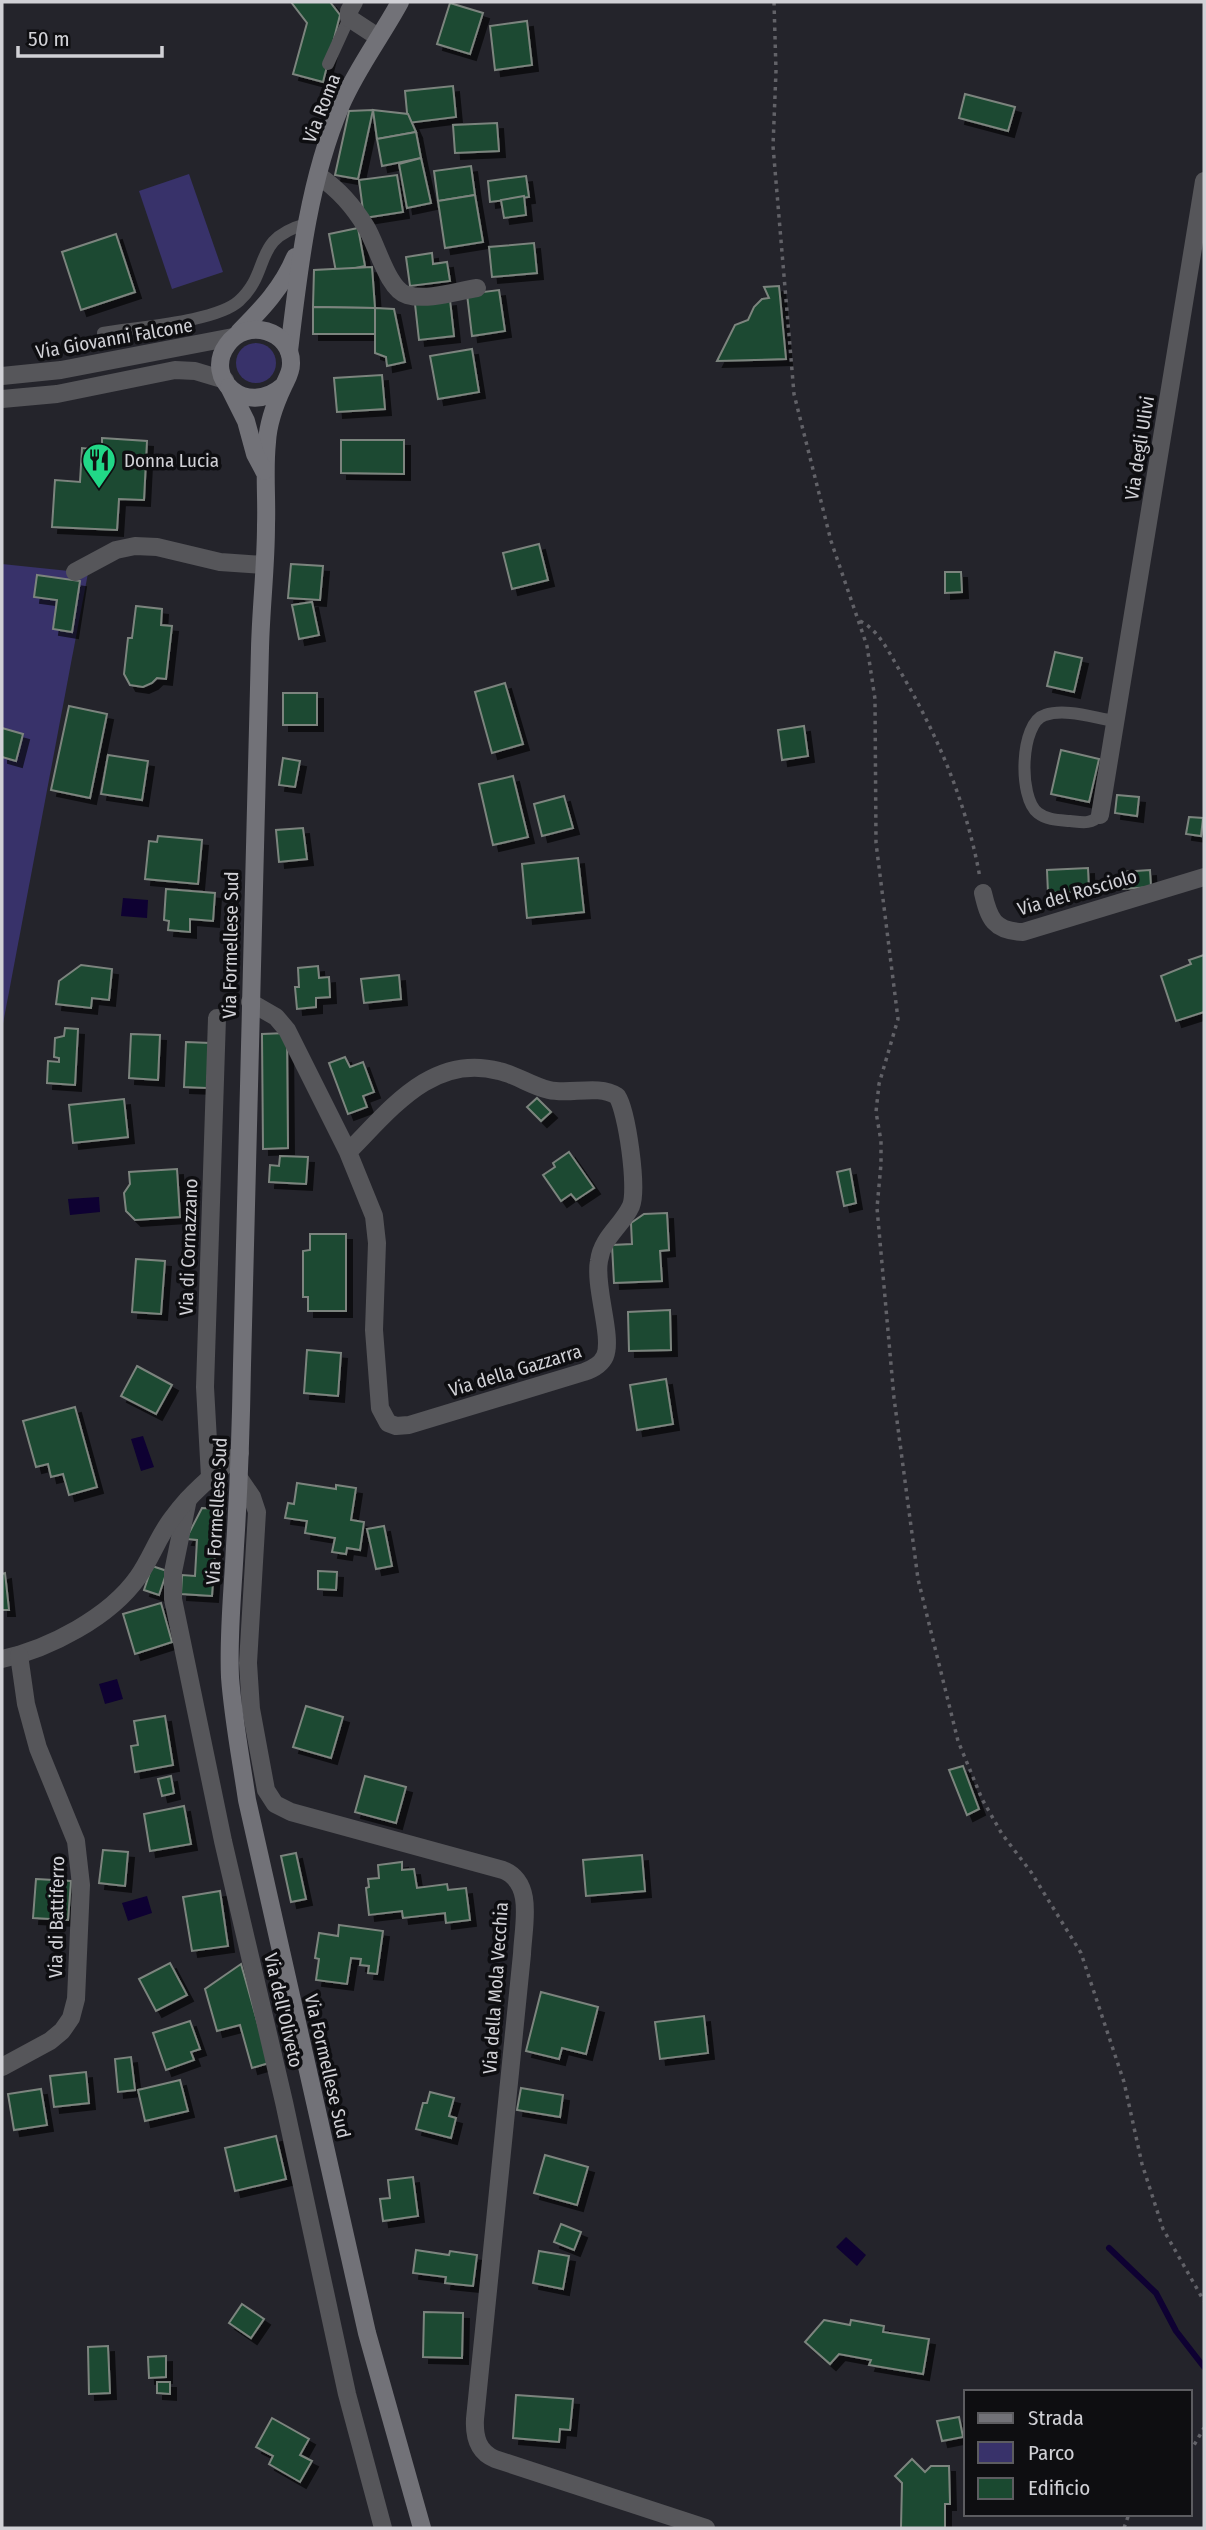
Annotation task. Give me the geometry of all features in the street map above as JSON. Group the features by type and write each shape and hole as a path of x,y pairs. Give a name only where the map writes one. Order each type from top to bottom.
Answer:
{"street":[{"name":"Via Roma","path":"236,335 260,311 288,274 304,231 342,104 365,57 400,2"},
{"path":"351,10 378,37"},
{"path":"319,176 337,189 366,227 391,281 402,293 419,296 477,288"},
{"name":"Via degli Ulivi","path":"1100,815 1204,181"},
{"name":"Via Roma","path":"289,351 304,231"},
{"path":"2,399 57,394 166,370 189,369 227,384 239,395 250,399 262,398 274,394 283,386 289,375 289,351 283,341 273,333 261,329 249,329 236,335 222,352 220,365 227,384"},
{"name":"Via Giovanni Falcone","path":"2,376 61,370 236,335"},
{"name":"Via Formellese Sud","path":"227,384 246,421 255,453 265,474"},
{"name":"Via Formellese Sud","path":"283,386 267,437 265,474 253,841 240,1452 230,1650 232,1705 247,1800 371,2349 422,2528"},
{"path":"75,572 117,550 135,546 157,547 205,560 264,565"},
{"name":"Via del Rosciolo","path":"983,893 994,923 1006,930 1023,932 1204,877"},
{"name":"Via della Gazzarra","path":"250,1002 271,1013 287,1030 348,1152 369,1201 375,1224 377,1249 374,1330 380,1408 388,1423 396,1426 409,1425 584,1372 603,1360 607,1347 598,1278 599,1257 607,1238 627,1213 634,1194 623,1110 617,1096 604,1091 564,1093 547,1090 490,1069 453,1070 429,1078 407,1093 348,1152"},
{"name":"Via di Cornazzano","path":"210,1477 205,1387 217,1018"},
{"path":"10,1657 59,1638 119,1598 141,1572 167,1524 210,1477 240,1452"},
{"name":"Via della Mola Vecchia","path":"239,1478 252,1497 257,1512 248,1678 263,1780 271,1800 290,1812 507,1871 518,1880 523,1890 522,1954 475,2419 478,2445 495,2459 706,2528"},
{"name":"Via dell'Oliveto","path":"188,1499 173,1572 173,1599 223,1841 293,2141 347,2393 383,2528"},
{"name":"Via di Battiferro","path":"2,2067 50,2041 62,2031 71,2018 76,1999 81,1885 76,1841 38,1748 10,1657"}],"lane":[{"path":"328,64 351,10"},
{"path":"103,332 192,319 229,308 239,302 252,285 278,235 291,228 304,231"},
{"name":"Via degli Ulivi","path":"1100,815 1087,822 1050,819 1039,814 1031,806 1025,786 1026,753 1035,722 1042,715 1069,713 1115,721"}],"path":[{"path":"774,2 776,71 773,146 794,394 831,541 860,621 872,673 876,843 898,1018 879,1084 877,1102 881,1164 877,1208 894,1398 918,1579 958,1741 982,1799 1002,1834 1031,1872 1082,1953 1125,2082 1142,2164 1163,2229 1204,2301"},
{"path":"860,621 873,628 919,704 954,779 973,840 983,893"},
{"path":"1192,2449 1204,2428"}],"green space":[{"path":"189,174 223,272 172,289 139,191"},
{"path":"256,343 264,344 270,349 275,355 275,371 270,377 264,382 256,383 248,382 242,377 237,371 236,363 237,355 242,349 248,344"},
{"path":"2,564 88,573 2,1029"}],"shaded area":[{"path":"123,898 148,900 147,918 121,916"},
{"path":"99,1197 100,1212 70,1215 68,1199"},
{"path":"143,1436 154,1467 141,1471 131,1439"},
{"path":"117,1679 123,1699 105,1704 99,1684"},
{"path":"147,1896 152,1913 128,1921 122,1903"},
{"path":"846,2237 866,2255 857,2266 836,2247"}],"building":[{"path":"291,2 330,2 340,15 323,82 293,74 307,23"},
{"path":"450,3 483,13 470,54 437,44"},
{"path":"527,21 532,65 495,70 490,26"},
{"path":"453,86 456,117 408,123 405,91"},
{"path":"965,94 1015,107 1008,131 959,118"},
{"path":"373,110 358,179 335,175 349,111"},
{"path":"373,110 408,114 416,132 377,139"},
{"path":"497,123 499,151 455,153 453,125"},
{"path":"416,132 421,158 382,166 377,139"},
{"path":"421,158 431,203 407,208 399,164"},
{"path":"471,166 475,195 438,201 434,171"},
{"path":"397,175 403,212 364,218 359,180"},
{"path":"526,176 529,197 490,202 488,181"},
{"path":"475,195 483,242 445,248 438,201"},
{"path":"524,196 526,215 504,218 501,200"},
{"path":"358,228 365,266 336,272 329,234"},
{"path":"116,234 135,292 81,310 62,252"},
{"path":"534,243 537,273 492,277 489,247"},
{"path":"432,253 433,264 447,262 450,281 410,286 406,257"},
{"path":"372,267 375,308 313,307 314,270"},
{"path":"779,286 786,359 717,361 735,325 748,320 754,307 762,299 769,298 764,287"},
{"path":"499,290 505,331 472,336 467,294"},
{"path":"450,300 454,336 419,340 415,304"},
{"path":"313,307 375,308 375,334 313,334"},
{"path":"375,308 394,309 405,362 387,366 386,357 375,353"},
{"path":"472,349 479,392 438,399 430,356"},
{"path":"382,375 385,409 337,412 334,378"},
{"name":"Donna Lucia","path":"102,438 147,441 144,500 119,499 117,530 52,527 55,480 80,482 82,448 102,450"},
{"path":"341,440 404,440 404,474 341,473"},
{"path":"539,544 548,580 512,589 503,553"},
{"path":"291,564 323,566 320,600 288,598"},
{"path":"945,572 961,572 962,592 945,593"},
{"path":"37,575 80,581 72,632 53,629 57,600 34,597"},
{"path":"312,602 319,635 299,639 292,605"},
{"path":"136,606 162,609 161,625 172,626 166,679 157,678 143,687 130,685 124,674 128,638 132,638"},
{"path":"1055,652 1082,658 1074,692 1047,686"},
{"path":"505,683 523,744 492,753 475,692"},
{"path":"283,693 317,693 317,725 283,725"},
{"path":"69,706 107,714 90,798 51,790"},
{"path":"804,726 808,756 782,760 778,730"},
{"path":"2,728 23,734 16,761 2,757"},
{"path":"1061,750 1099,759 1089,802 1051,794"},
{"path":"108,755 148,761 142,800 101,794"},
{"path":"283,758 300,761 295,787 279,785"},
{"path":"513,776 528,837 493,845 479,784"},
{"path":"1117,795 1139,797 1137,816 1115,813"},
{"path":"564,796 573,828 542,836 534,804"},
{"path":"1189,817 1203,818 1201,836 1186,834"},
{"path":"303,828 307,859 279,862 276,830"},
{"path":"158,836 202,840 198,884 145,879 149,841 157,842"},
{"path":"578,858 584,912 527,918 522,864"},
{"path":"1088,868 1089,891 1048,893 1047,870"},
{"path":"1150,870 1151,887 1123,889 1121,872"},
{"path":"166,889 215,893 213,921 190,919 190,932 168,930 169,921 164,920"},
{"path":"1204,955 1204,1012 1176,1021 1161,976 1191,964 1189,960"},
{"path":"81,965 112,969 109,1000 92,998 91,1008 56,1004 59,981"},
{"path":"318,966 319,978 329,977 330,997 316,998 316,1007 297,1009 295,987 299,987 298,968"},
{"path":"399,975 401,999 364,1003 361,979"},
{"path":"65,1028 78,1029 75,1085 47,1083 48,1061 59,1062 59,1058 54,1057 55,1038 64,1036"},
{"path":"287,1033 288,1148 263,1149 262,1034"},
{"path":"131,1034 160,1035 158,1080 129,1078"},
{"path":"186,1042 210,1043 207,1088 184,1087"},
{"path":"345,1057 350,1067 363,1062 374,1092 363,1096 367,1107 348,1114 329,1063"},
{"path":"537,1098 551,1112 541,1121 527,1107"},
{"path":"124,1099 128,1137 73,1143 69,1105"},
{"path":"569,1152 594,1188 576,1200 571,1194 561,1201 543,1175 555,1167 553,1163"},
{"path":"280,1156 308,1157 306,1184 269,1182 270,1165 279,1166"},
{"path":"177,1169 180,1217 135,1220 126,1211 124,1193 130,1184 129,1172"},
{"path":"850,1169 856,1203 844,1206 837,1172"},
{"path":"667,1213 669,1250 660,1251 662,1281 614,1283 612,1245 632,1244 631,1223 644,1214"},
{"path":"310,1234 346,1234 346,1311 308,1311 308,1297 303,1297 303,1251 310,1250"},
{"path":"136,1259 165,1261 161,1314 132,1312"},
{"path":"670,1310 671,1350 629,1351 628,1312"},
{"path":"307,1350 341,1353 338,1396 304,1393"},
{"path":"137,1366 172,1385 156,1414 121,1396"},
{"path":"666,1379 673,1424 637,1430 630,1385"},
{"path":"75,1407 97,1487 69,1495 63,1474 51,1477 48,1464 36,1467 23,1421"},
{"path":"297,1483 336,1489 336,1485 356,1488 351,1520 364,1522 360,1550 347,1548 346,1554 332,1552 335,1538 305,1533 307,1521 285,1518 288,1503 294,1504"},
{"path":"202,1508 218,1509 212,1596 181,1594 182,1575 195,1576 197,1540 186,1539"},
{"path":"384,1526 392,1566 376,1569 367,1529"},
{"path":"152,1566 167,1571 159,1595 144,1590"},
{"path":"318,1571 337,1572 336,1590 318,1589"},
{"path":"5,1573 9,1610 2,1610 2,1574"},
{"path":"161,1603 172,1642 135,1654 123,1614"},
{"path":"306,1706 343,1717 331,1758 293,1747"},
{"path":"165,1716 173,1765 135,1772 131,1746 138,1745 134,1721"},
{"path":"963,1766 979,1809 967,1815 949,1770"},
{"path":"171,1776 174,1793 162,1796 158,1779"},
{"path":"365,1776 406,1787 396,1823 355,1812"},
{"path":"184,1806 191,1844 150,1851 144,1814"},
{"path":"103,1850 128,1852 125,1886 99,1883"},
{"path":"296,1853 306,1899 291,1902 281,1856"},
{"path":"642,1855 645,1891 586,1896 583,1860"},
{"path":"402,1862 402,1870 414,1869 417,1888 447,1884 448,1890 466,1888 470,1920 446,1923 445,1913 403,1918 402,1911 369,1915 366,1888 369,1887 368,1879 379,1878 378,1865"},
{"path":"36,1879 71,1881 68,1920 33,1918"},
{"path":"220,1891 228,1946 192,1951 183,1897"},
{"path":"339,1925 383,1931 377,1974 368,1973 369,1966 360,1965 361,1959 351,1958 347,1984 316,1980 319,1959 315,1958 319,1933 338,1936"},
{"path":"170,1963 187,1995 156,2011 139,1979"},
{"path":"241,1964 269,2063 252,2068 240,2025 217,2031 205,1989"},
{"path":"541,1992 598,2007 586,2054 562,2048 559,2059 526,2051"},
{"path":"704,2016 708,2053 660,2059 655,2022"},
{"path":"190,2021 200,2049 191,2052 194,2060 166,2070 153,2033"},
{"path":"131,2057 135,2090 118,2092 115,2059"},
{"path":"86,2072 89,2103 54,2107 50,2076"},
{"path":"180,2080 188,2111 145,2121 138,2090"},
{"path":"521,2088 563,2095 560,2117 517,2110"},
{"path":"41,2089 47,2125 14,2130 8,2094"},
{"path":"430,2092 454,2098 449,2116 456,2118 451,2138 416,2129 423,2103 427,2103"},
{"path":"276,2136 286,2179 235,2191 225,2148"},
{"path":"545,2155 588,2167 577,2205 534,2193"},
{"path":"413,2177 418,2216 383,2221 380,2199 390,2198 388,2180"},
{"path":"561,2224 581,2232 574,2250 554,2242"},
{"path":"416,2250 449,2255 450,2251 477,2255 473,2286 445,2283 446,2277 413,2273"},
{"path":"539,2251 569,2256 563,2289 533,2283"},
{"path":"242,2304 264,2319 251,2338 229,2323"},
{"path":"424,2312 463,2313 462,2358 423,2357"},
{"path":"824,2320 850,2325 851,2320 884,2326 883,2332 929,2339 923,2374 869,2365 871,2360 839,2354 830,2364 805,2342"},
{"path":"108,2346 110,2393 89,2394 88,2347"},
{"path":"166,2356 166,2377 149,2378 148,2357"},
{"path":"157,2382 170,2382 170,2394 157,2393"},
{"path":"516,2395 573,2399 570,2430 560,2429 559,2442 513,2438"},
{"path":"959,2417 963,2437 942,2441 937,2421"},
{"path":"272,2418 309,2439 300,2455 312,2461 300,2482 269,2464 273,2456 256,2447"},
{"path":"912,2459 925,2472 931,2466 949,2466 950,2504 945,2504 945,2528 901,2528 902,2483 895,2476"}],"waterway":[{"path":"1109,2248 1156,2293 1176,2331 1204,2367"}],"place":[{"name":"Donna Lucia","path":"99,490"}]}
